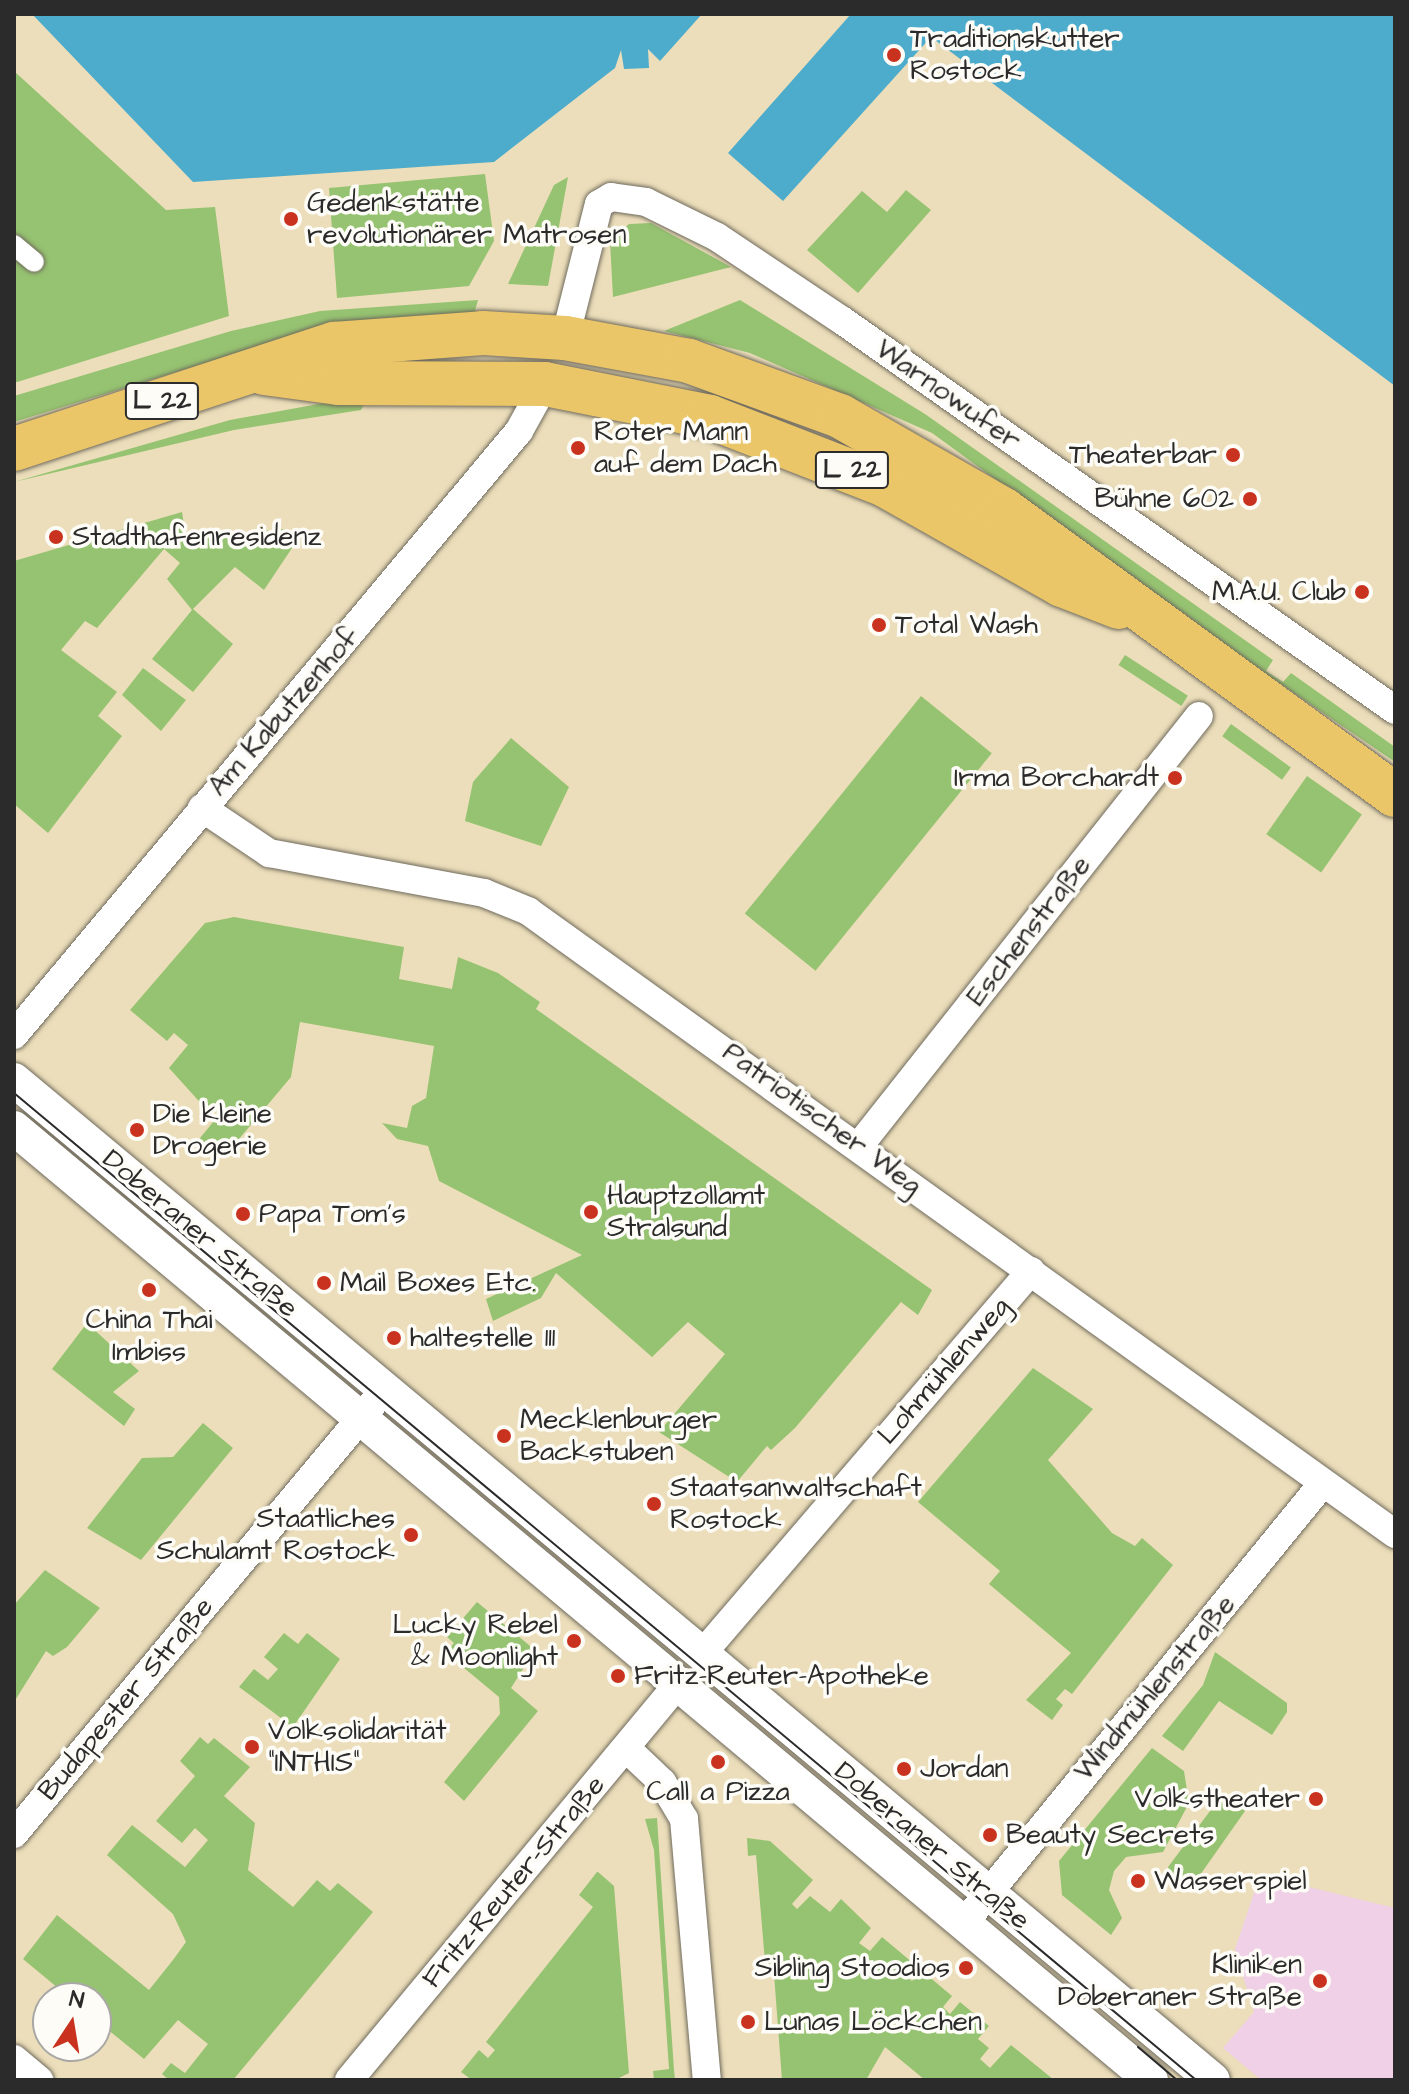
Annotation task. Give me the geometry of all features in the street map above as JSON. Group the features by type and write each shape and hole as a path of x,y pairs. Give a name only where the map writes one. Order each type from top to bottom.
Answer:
{"main road":[{"name":"L 22","path":"14,449 262,373 334,344 377,339 565,338 700,364 840,416 1077,558 1136,614 1395,795"},
{"name":"Warnowufer","path":"545,384 565,338"},
{"name":"L 22","path":"262,373 338,383 545,384 645,399 789,444 885,485 1062,585 1136,614"}],"street":[{"name":"Warnowufer","path":"565,338 599,204 611,197 657,207 849,325 1395,710"},
{"path":"14,245 34,262"},
{"name":"Am Kabutzenhof","path":"14,1035 519,431 545,384"},
{"name":"Eschenstraße","path":"859,1146 1199,716"},
{"name":"Patriotischer Weg","path":"202,808 269,853 484,893 528,911 859,1146 1323,1483 1394,1530"},
{"name":"Doberaner Straße","path":"14,1080 989,1893 1203,2076"},
{"name":"Doberaner Straße","path":"14,1128 1151,2080"},
{"name":"Lohmühlenweg","path":"702,1654 1031,1271"},
{"path":"362,1418 385,1389"},
{"name":"Budapester Straße","path":"14,1834 362,1418"},
{"name":"Windmühlenstraße","path":"964,1923 1323,1483"},
{"path":"678,1684 702,1654"},
{"name":"Fritz-Reuter-Straße","path":"349,2080 678,1684"},
{"path":"626,1748 662,1782 684,1819 707,2080"},
{"path":"14,2059 39,2080"}],"shaded area":[{"name":"Kliniken Doberaner Straße","path":"1260,1875 1395,1908 1395,2080 1261,2080 1223,2048 1254,2012 1235,1949"}],"green space":[{"path":"14,71 166,210 215,207 229,316 14,383"},
{"path":"485,174 494,241 469,286 337,298 329,188"},
{"path":"568,177 548,286 508,284 554,185"},
{"path":"906,190 931,210 858,293 807,250 862,191 887,212"},
{"path":"651,223 731,267 613,297 610,241 629,224"},
{"path":"478,300 473,318 293,336 14,422 14,396 231,331 320,311"},
{"path":"740,300 925,414 1273,660 1266,671 1283,682 1291,673 1395,747 1395,762 1203,631 932,433 750,353 664,331"},
{"path":"368,395 361,410 234,430 14,482 230,420"},
{"path":"182,512 186,538 284,529 298,539 264,590 235,567 193,609 233,644 193,692 152,659 192,610 167,579 180,563 164,549 97,628 85,621 61,650 117,692 98,716 122,736 48,833 14,804 14,561"},
{"path":"1125,655 1188,696 1181,706 1118,665"},
{"path":"143,668 186,700 161,731 122,695"},
{"path":"921,696 992,753 816,971 745,914"},
{"path":"1231,724 1291,767 1282,780 1222,736"},
{"path":"511,738 569,787 541,846 465,821 473,782"},
{"path":"1307,776 1362,814 1321,873 1266,834"},
{"path":"234,917 404,947 399,979 452,989 458,957 498,973 540,1002 536,1009 932,1290 918,1315 901,1302 795,1428 771,1450 767,1446 737,1482 659,1432 725,1354 688,1322 652,1357 556,1273 541,1298 493,1321 486,1299 582,1255 439,1181 428,1146 397,1139 382,1123 407,1128 412,1106 426,1098 434,1046 300,1022 291,1077 233,1146 216,1160 196,1143 222,1111 212,1103 206,1109 169,1068 188,1045 174,1033 167,1041 130,1010 205,923"},
{"path":"87,1323 139,1371 113,1392 135,1409 124,1426 52,1369"},
{"path":"1033,1368 1093,1409 1048,1460 1112,1533 1135,1546 1142,1538 1173,1565 1072,1694 1065,1689 1056,1699 1063,1705 1052,1720 1026,1700 1071,1653 989,1584 1000,1571 918,1502"},
{"path":"203,1423 233,1448 141,1560 87,1528 142,1458 173,1457"},
{"path":"45,1570 100,1608 67,1647 53,1656 46,1651 14,1702 14,1605"},
{"path":"477,1602 535,1650 511,1688 538,1711 464,1801 444,1782 500,1714 499,1697 446,1653 454,1643 447,1637"},
{"path":"284,1633 298,1644 307,1633 340,1659 293,1727 239,1687 254,1669 268,1680 278,1669 264,1657"},
{"path":"1215,1652 1287,1703 1287,1712 1272,1735 1219,1701 1183,1751 1162,1736 1203,1685"},
{"path":"200,1737 208,1744 214,1738 250,1767 224,1796 255,1823 248,1870 293,1907 317,1880 330,1891 338,1883 373,1912 233,2080 169,2080 162,2074 171,2063 185,2073 208,2044 178,2020 144,2059 112,2033 112,1982 51,1982 23,1959 57,1915 149,1990 173,1960 186,1942 173,1914 107,1855 132,1825 185,1867 208,1840 195,1828 182,1843 156,1821 195,1776 180,1761"},
{"path":"1152,1748 1184,1771 1189,1803 1163,1852 1126,1857 1114,1871 1109,1890 1122,1918 1111,1935 1062,1895 1059,1861"},
{"path":"1222,1795 1245,1811 1193,1885 1175,1885 1168,1867"},
{"path":"657,1818 675,2080 654,2080 653,2071 669,2069 654,1850 645,1819"},
{"path":"747,1838 770,1841 813,1880 792,1904 797,1909 810,1896 830,1912 841,1899 871,1928 859,1943 870,1951 882,1937 913,1963 904,1975 912,1981 921,1970 952,1996 943,2007 950,2014 960,2002 989,2026 978,2039 989,2048 980,2059 990,2068 1011,2045 1054,2080 925,2080 885,2047 866,2080 782,2080 774,1974 766,1974 756,1855 748,1856"},
{"path":"597,1872 614,1886 629,2073 615,2080 472,2080 461,2072 479,2050 488,2058 495,2050 486,2042 593,1907 579,1895"}],"water":[{"path":"32,14 702,14 660,61 648,49 649,68 624,69 621,50 615,68 494,162 193,182"},
{"path":"851,14 1395,14 1395,386 931,37 783,201 728,153"}],"tram line":[{"path":"14,1093 1196,2080"},
{"path":"1138,2047 1177,2080"}],"place":[{"name":"Traditionskutter Rostock","path":"894,55"},
{"name":"Gedenkstätte revolutionärer Matrosen","path":"291,219"},
{"name":"Roter Mann auf dem Dach","path":"578,448"},
{"name":"Theaterbar","path":"1233,455"},
{"name":"Bühne 602","path":"1250,499"},
{"name":"Stadthafenresidenz","path":"56,537"},
{"name":"M.A.U. Club","path":"1362,592"},
{"name":"Total Wash","path":"879,625"},
{"name":"Irma Borchardt","path":"1175,778"},
{"name":"Die kleine Drogerie","path":"137,1130"},
{"name":"Hauptzollamt Stralsund","path":"591,1212"},
{"name":"Papa Tom‘s","path":"243,1214"},
{"name":"Mail Boxes Etc.","path":"324,1283"},
{"name":"China Thai Imbiss","path":"149,1290"},
{"name":"haltestelle 111","path":"394,1338"},
{"name":"Mecklenburger Backstuben","path":"504,1436"},
{"name":"Staatsanwaltschaft Rostock","path":"654,1504"},
{"name":"Staatliches Schulamt Rostock","path":"411,1535"},
{"name":"Lucky Rebel & Moonlight","path":"574,1641"},
{"name":"Fritz-Reuter-Apotheke","path":"618,1676"},
{"name":"Volksolidarität \"INTHIS\"","path":"252,1747"},
{"name":"Call a Pizza","path":"718,1762"},
{"name":"Jordan","path":"904,1769"},
{"name":"Volkstheater","path":"1316,1799"},
{"name":"Beauty Secrets","path":"990,1835"},
{"name":"Wasserspiel","path":"1138,1881"},
{"name":"Sibling Stoodios","path":"966,1968"},
{"name":"Kliniken Doberaner Straße","path":"1320,1981"},
{"name":"Lunas Löckchen","path":"748,2022"}]}
